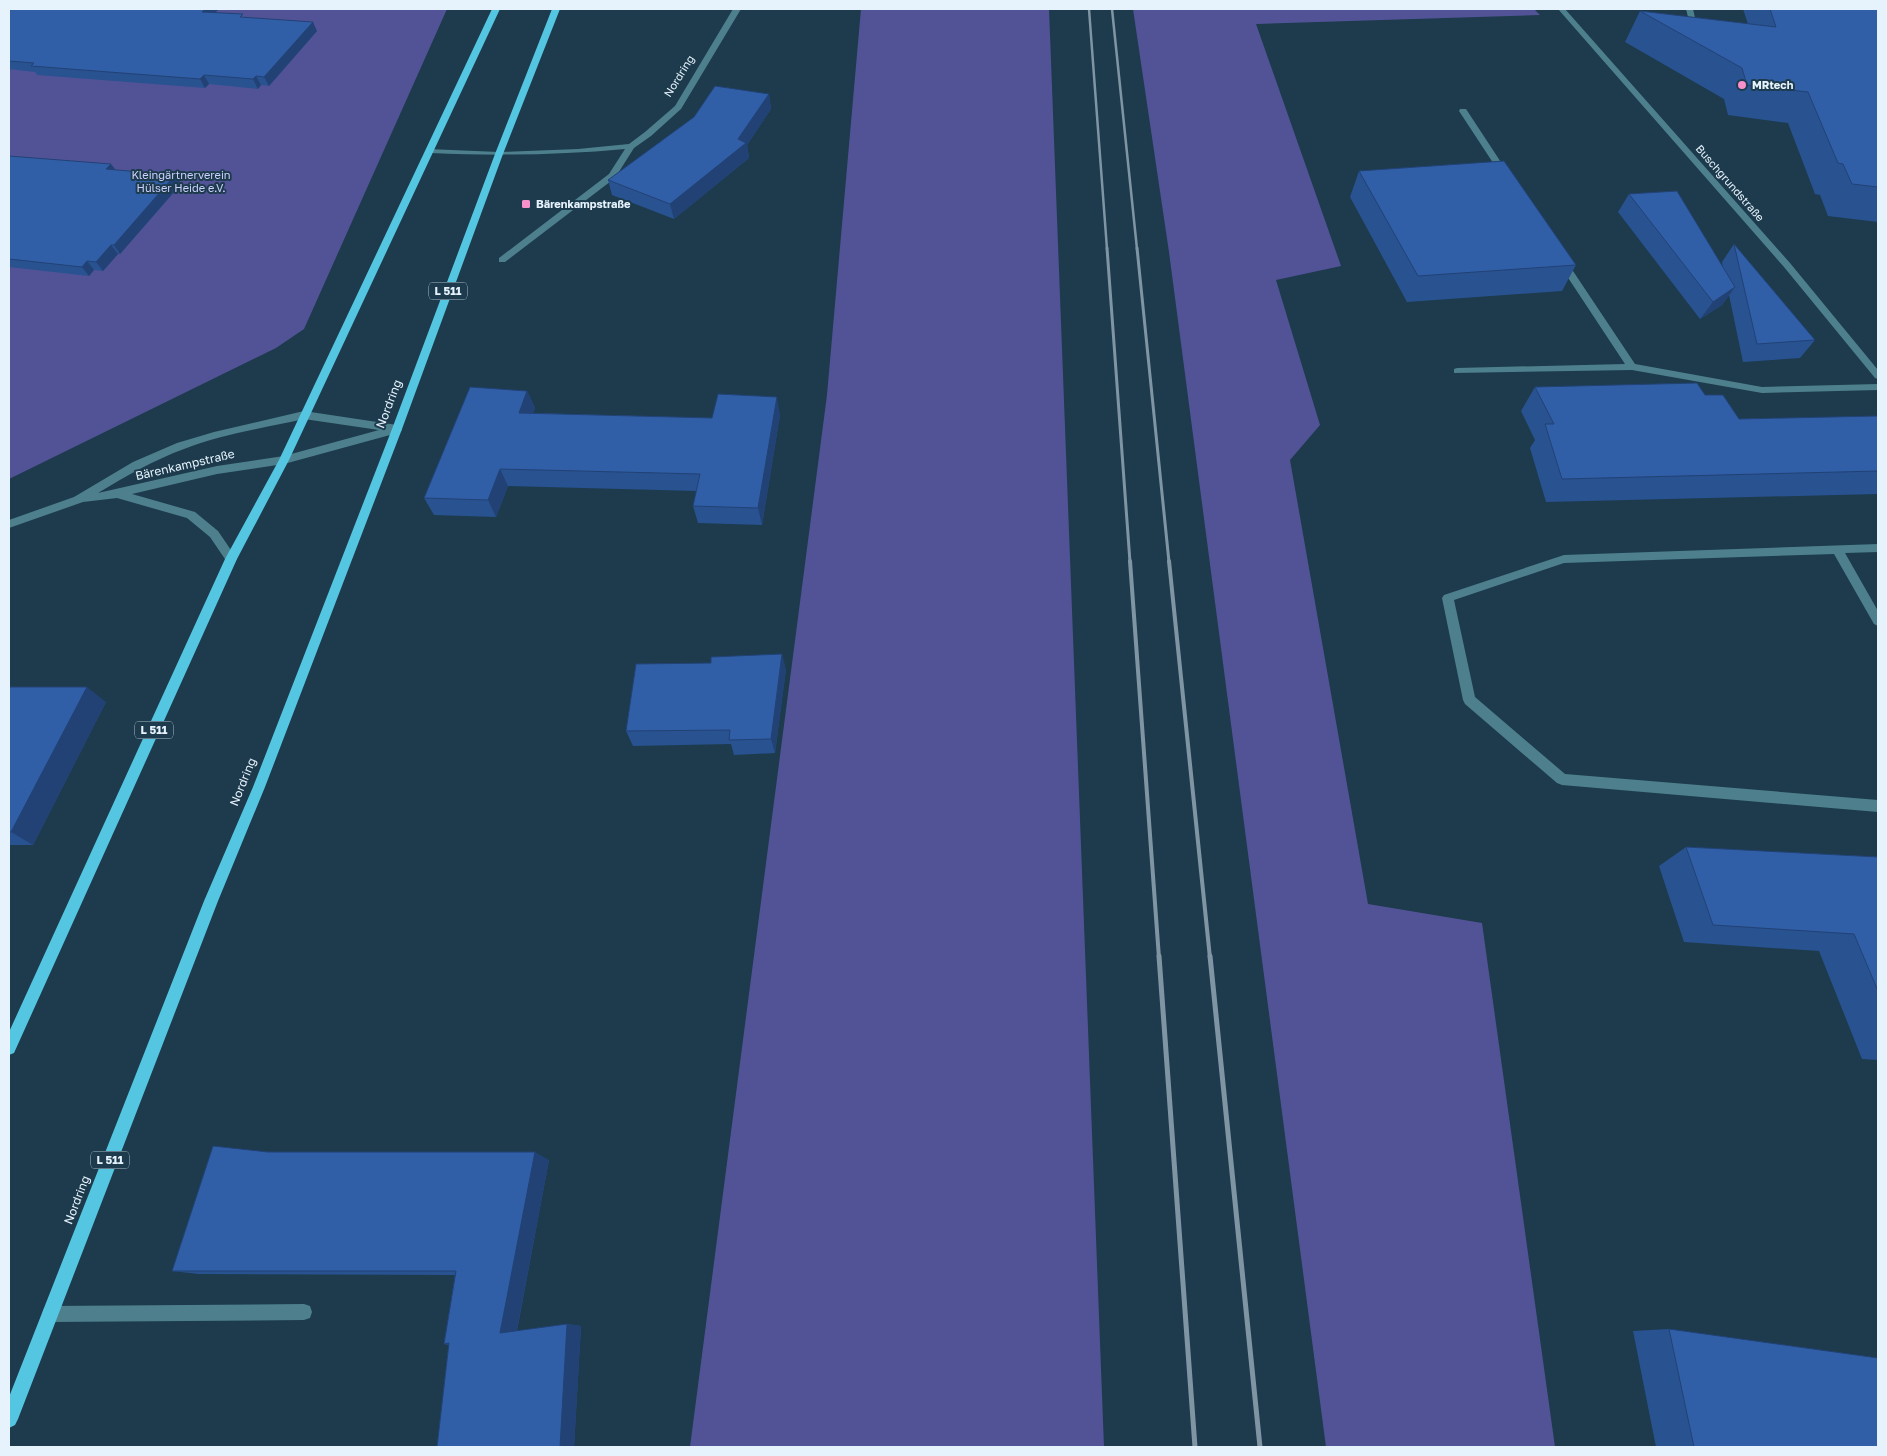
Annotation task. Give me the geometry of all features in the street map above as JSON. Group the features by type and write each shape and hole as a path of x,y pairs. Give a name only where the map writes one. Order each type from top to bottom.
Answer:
{"main road":[{"name":"L 511","path":"9,1048 231,559 284,460 431,151 496,9"},
{"name":"Nordring","path":"9,1419 211,900 259,787 397,429 499,154 556,9"}],"street":[{"name":"Nordring","path":"502,260 612,176 632,146 678,107 737,9"},
{"name":"Buschgrundstraße","path":"1561,9 1787,265 1878,376"},
{"path":"1689,9 1698,38"},
{"path":"1463,111 1512,185"},
{"path":"431,151 499,154 578,151 632,146"},
{"path":"1556,251 1632,367"},
{"path":"1457,371 1632,367 1762,390 1878,387"},
{"name":"Bärenkampstraße","path":"78,500 137,465 181,446 214,436 304,415 397,429"},
{"name":"Bärenkampstraße","path":"9,524 78,500 118,494 217,470 284,460 397,429"},
{"name":"Bärenkampstraße","path":"118,494 190,515 214,534 231,559"},
{"path":"1878,548 1564,559 1448,598 1469,700 1562,780 1878,806"},
{"path":"1837,550 1878,621"},
{"path":"50,1314 304,1312"}],"green space":[{"name":"Kleingärtnerverein Hülser Heide e.V.","path":"9,9 447,9 304,329 276,348 9,479"},
{"path":"861,9 1049,9 1104,1447 690,1447 827,395"},
{"path":"1133,9 1534,9 1540,15 1256,24 1341,266 1276,280 1320,425 1290,460 1368,904 1482,923 1555,1447 1326,1447 1169,252"}],"building":[{"path":"9,9 205,9 202,12 243,14 240,17 313,22 264,77 256,76 253,79 204,75 200,79 31,66 34,63 9,61"},
{"path":"1770,9 1878,9 1878,187 1852,184 1843,164 1838,163 1808,92 1747,85 1742,68 1640,11 1776,27"},
{"path":"715,86 769,94 738,139 746,143 670,204 608,180 694,117"},
{"path":"9,156 111,164 106,169 175,175 114,245 111,245 96,262 87,261 82,267 9,259"},
{"path":"1504,161 1576,265 1418,276 1359,171"},
{"path":"1677,191 1735,287 1713,302 1629,194"},
{"path":"1734,244 1815,340 1757,344"},
{"path":"1697,383 1705,395 1723,395 1739,419 1878,416 1878,471 1562,479 1545,424 1554,424 1535,387"},
{"path":"470,387 527,391 519,413 712,418 718,394 777,397 758,508 693,506 700,474 500,469 488,500 424,498"},
{"path":"782,654 771,739 729,740 730,730 626,731 636,664 711,663 711,657"},
{"path":"9,687 87,687 11,832 9,832"},
{"path":"1686,847 1878,857 1878,991 1854,934 1713,925"},
{"path":"213,1146 268,1152 535,1152 500,1333 567,1324 560,1447 437,1447 449,1343 444,1344 456,1271 172,1271"},
{"path":"1669,1329 1878,1358 1878,1447 1694,1447"}],"railway":[{"path":"1089,9 1107,249"},
{"path":"1112,9 1137,249"},
{"path":"1107,248 1130,562"},
{"path":"1137,248 1169,562"},
{"path":"1130,561 1159,958"},
{"path":"1169,561 1210,958"},
{"path":"1159,956 1195,1447"},
{"path":"1210,956 1260,1447"}],"place":[{"name":"MRtech","path":"1742,85"},
{"name":"Bärenkampstraße","path":"526,204"}]}
